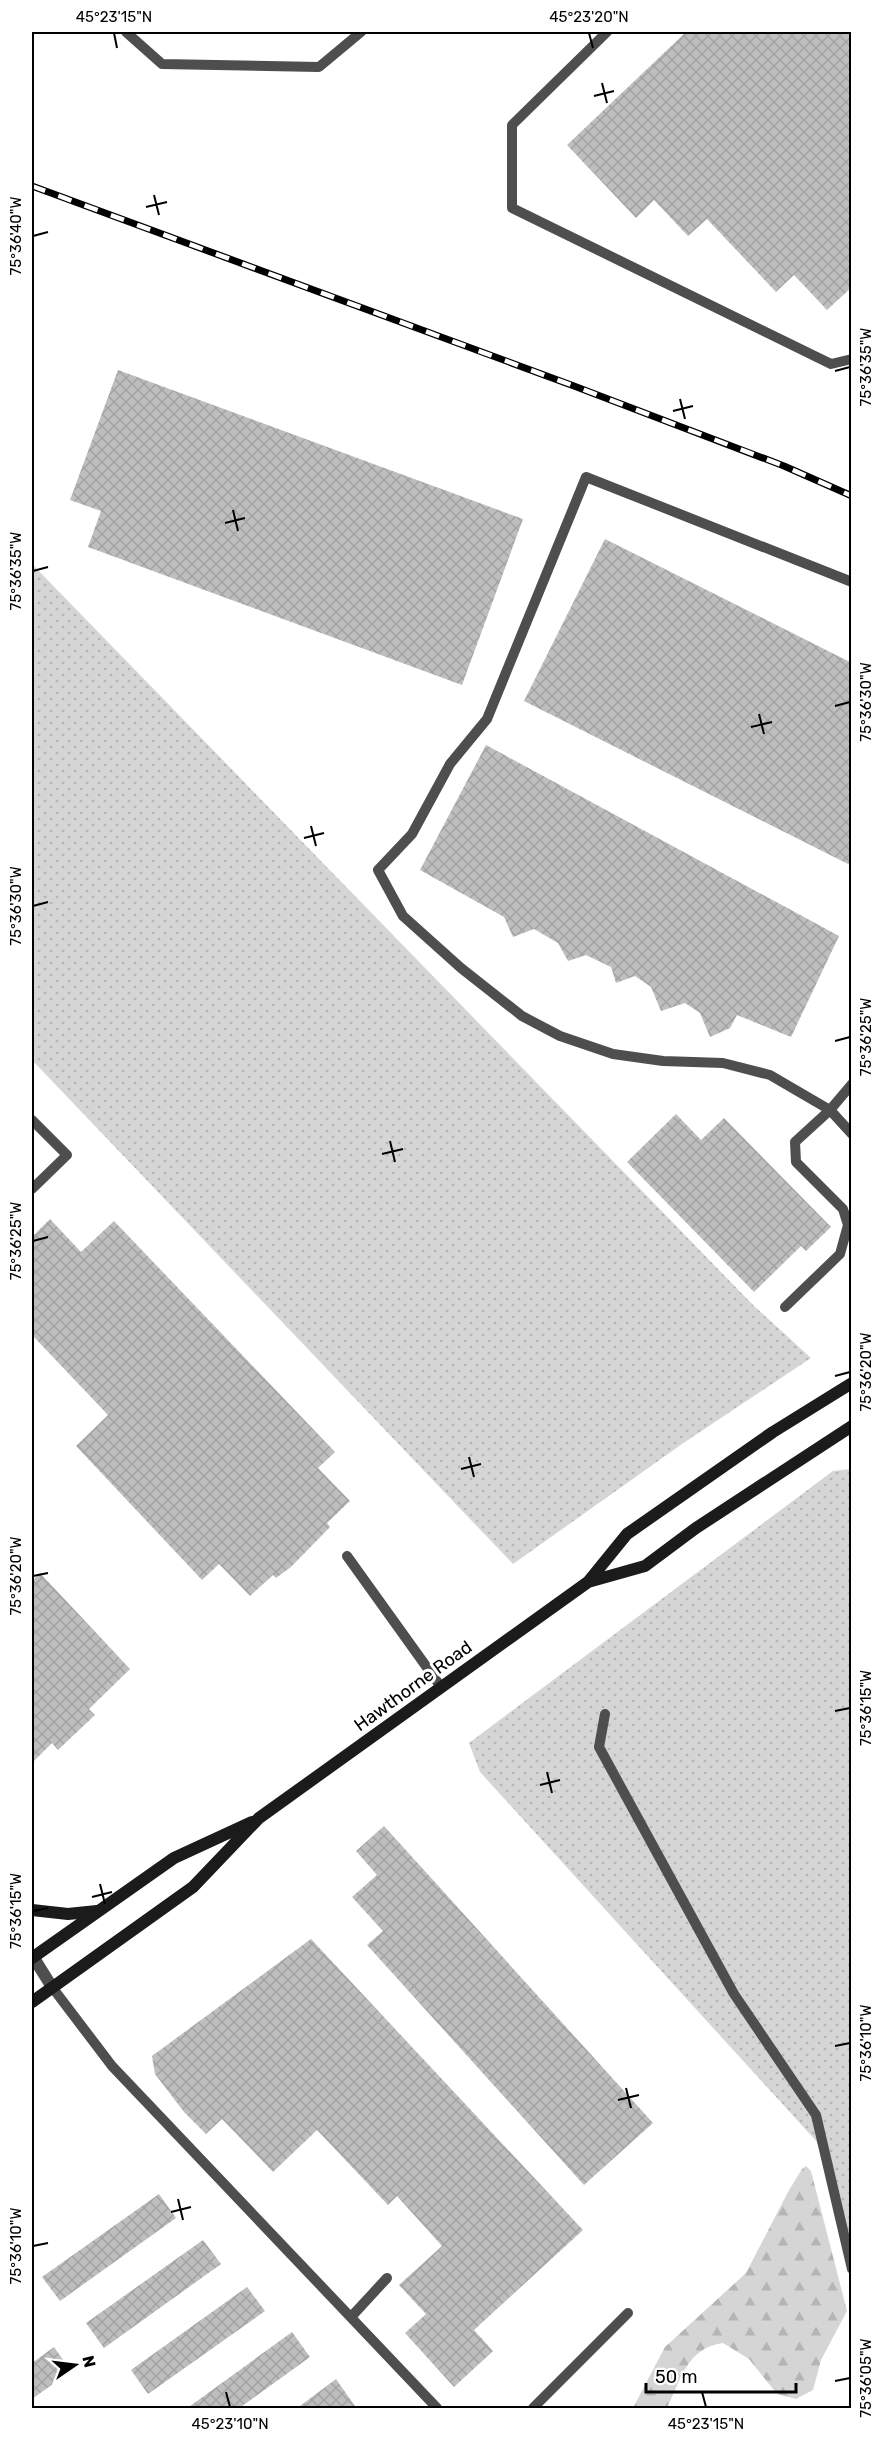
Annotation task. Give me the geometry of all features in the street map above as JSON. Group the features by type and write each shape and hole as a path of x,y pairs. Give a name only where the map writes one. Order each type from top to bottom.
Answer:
{"main road":[{"name":"Hawthorne Road","path":"32,2002 193,1887 259,1818 588,1582 627,1534 773,1432 852,1383"},
{"name":"Hawthorne Road","path":"588,1582 645,1566 696,1528 852,1426"},
{"name":"Hawthorne Road","path":"32,1957 174,1858 259,1818"},
{"path":"32,1910 68,1914 98,1911"}],"street":[{"path":"32,1957 52,1987"}],"lane":[{"path":"126,32 162,64 319,67 361,32"},
{"path":"607,32 512,125 512,208 831,364 852,359"},
{"path":"852,582 586,477 487,719 450,764 412,834 378,870 403,916 461,968 522,1016 560,1036 614,1054 663,1061 723,1063 770,1075 830,1110 852,1134"},
{"path":"785,1306 840,1254 848,1225 843,1209 796,1162 795,1142 830,1110 852,1084"},
{"path":"32,1120 67,1155 32,1190"},
{"path":"347,1556 441,1687"},
{"path":"605,1714 599,1747 734,1994 816,2115 852,2269"},
{"path":"52,1987 112,2066 437,2409"},
{"path":"351,2317 387,2278"},
{"path":"533,2409 628,2313"}],"green space":[{"path":"32,564 754,1306 811,1358 682,1444 513,1564 32,1060"},
{"path":"851,1469 851,2248 817,2142 480,1772 469,1743 833,1471"},
{"path":"806,2166 811,2171 847,2311 821,2360 813,2390 796,2399 777,2394 749,2359 723,2343 701,2351 693,2358 681,2376 667,2408 633,2408 665,2347 746,2273 788,2192"}],"building":[{"path":"686,32 852,32 852,287 827,310 794,275 776,292 707,219 688,236 654,200 636,218 567,145"},
{"path":"118,370 523,519 462,685 88,547 101,511 70,500"},
{"path":"605,539 852,663 852,866 524,701"},
{"path":"486,745 839,936 791,1037 737,1015 730,1028 710,1037 700,1013 685,1003 661,1011 651,987 635,976 616,983 611,967 586,955 568,961 558,943 534,929 513,937 504,917 420,870"},
{"path":"676,1114 701,1140 724,1118 831,1227 806,1251 801,1246 754,1292 627,1162"},
{"path":"50,1219 81,1252 114,1221 335,1452 318,1468 350,1501 327,1523 330,1527 291,1567 276,1578 273,1575 250,1596 219,1564 202,1580 76,1446 108,1415 32,1335 32,1237"},
{"path":"40,1573 130,1669 89,1709 95,1715 58,1750 52,1743 32,1763 32,1581"},
{"path":"384,1826 653,2123 584,2185 367,1945 383,1931 352,1897 377,1875 356,1851"},
{"path":"311,1939 583,2230 474,2330 493,2351 454,2387 405,2333 426,2314 399,2285 442,2246 397,2196 388,2205 317,2130 273,2172 222,2119 206,2134 184,2112 155,2074 152,2056"},
{"path":"159,2194 176,2218 60,2301 42,2277"},
{"path":"203,2240 221,2264 104,2348 86,2323"},
{"path":"247,2287 265,2311 148,2394 131,2370"},
{"path":"292,2332 310,2357 238,2409 186,2409"},
{"path":"54,2347 71,2371 32,2399 32,2363"},
{"path":"336,2379 357,2409 296,2409"}],"railway":[{"path":"32,186 574,386 784,466 852,496"}]}
